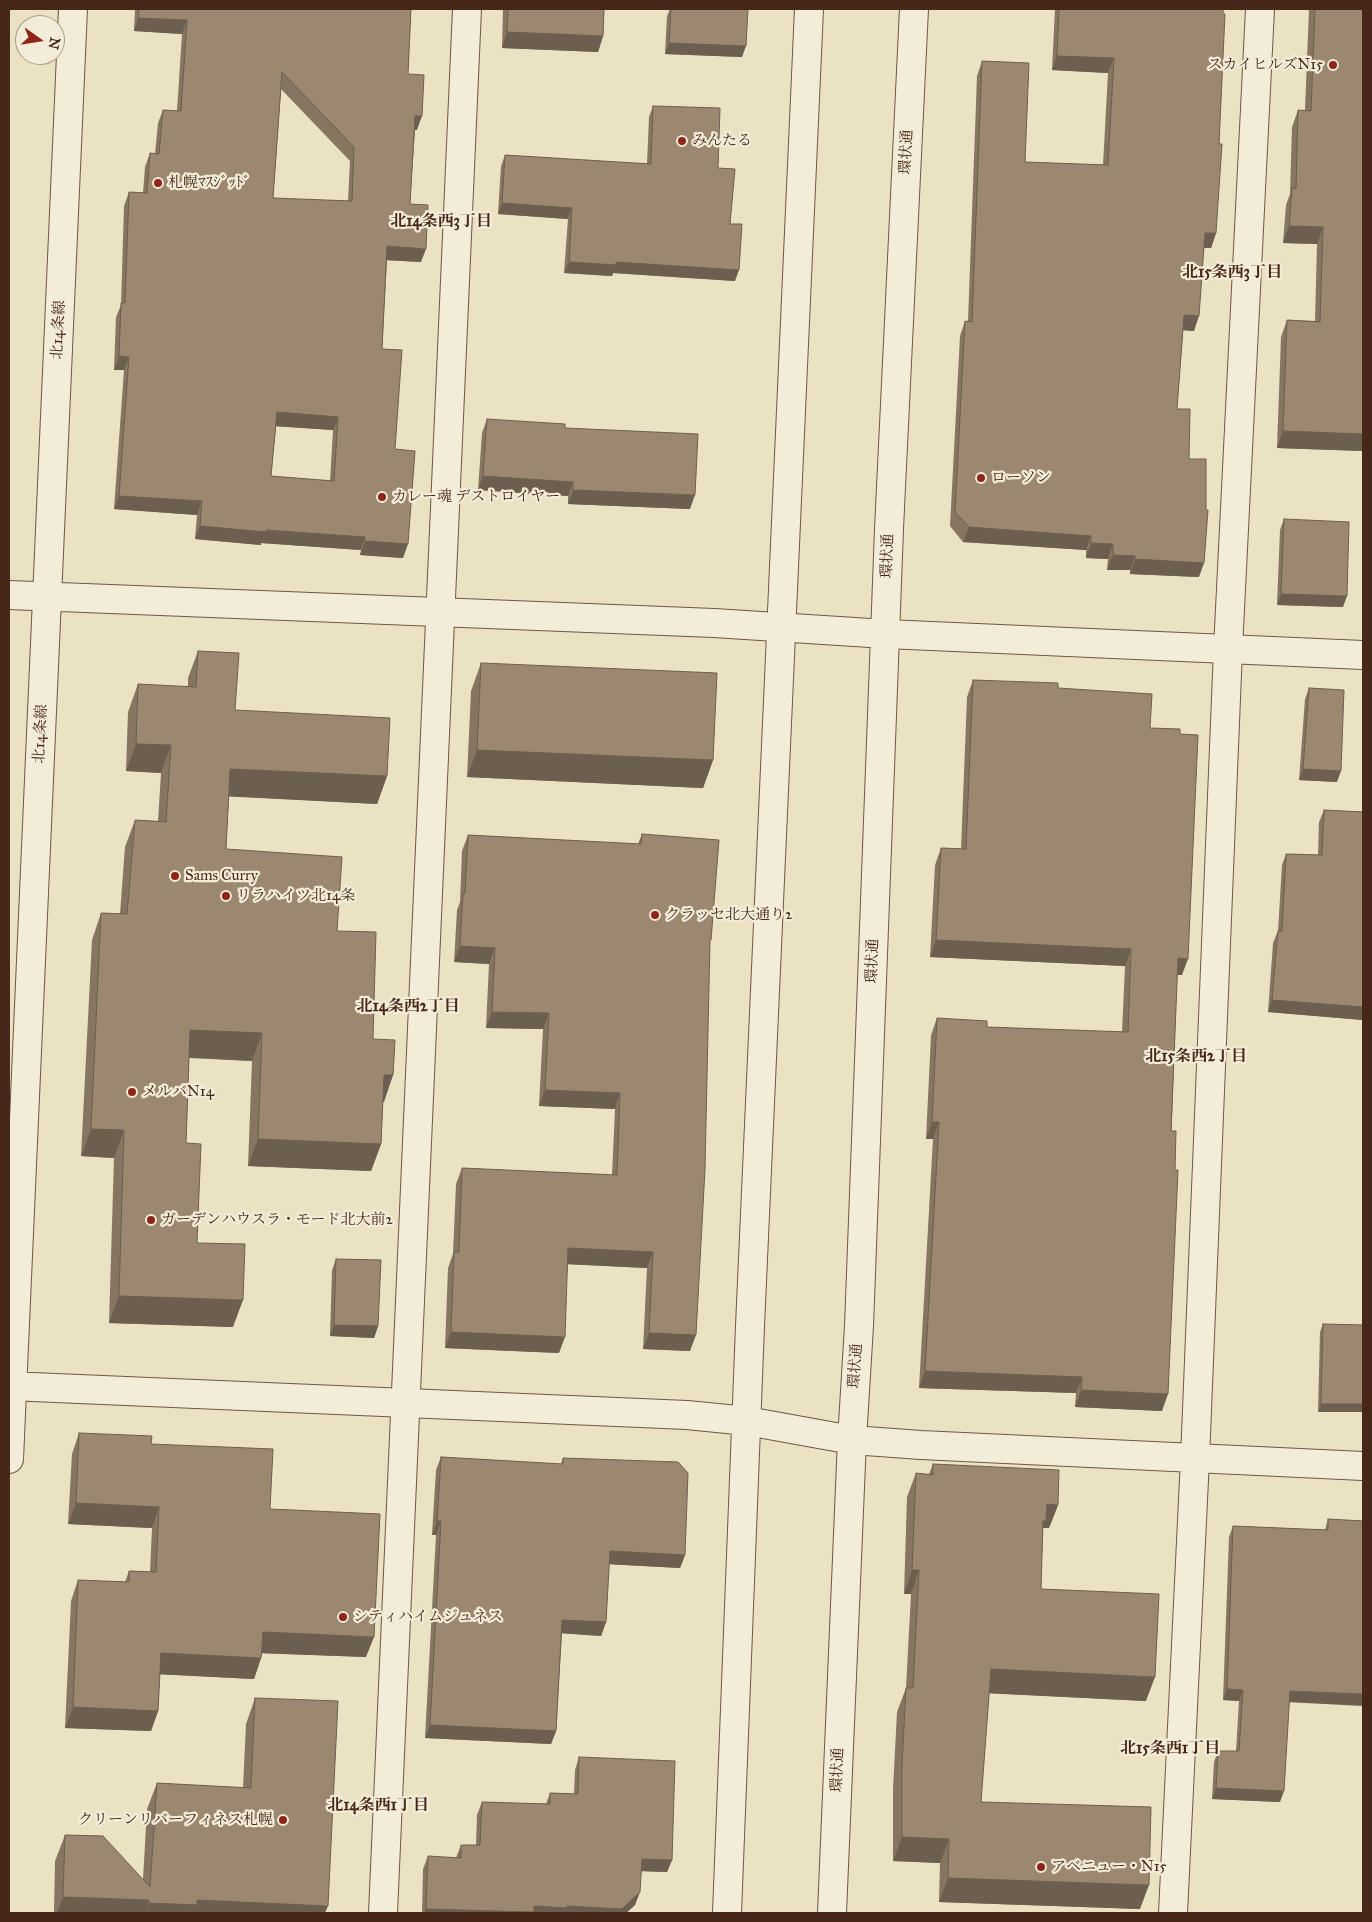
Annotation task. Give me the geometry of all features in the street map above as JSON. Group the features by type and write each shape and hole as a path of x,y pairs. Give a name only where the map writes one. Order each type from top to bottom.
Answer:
{"street":[{"name":"北14条線","path":"9,1460 10,1386 73,9"},
{"path":"383,1913 442,612 467,9"},
{"path":"727,1913 809,9"},
{"name":"環状通","path":"832,1913 852,1440 859,1326 889,529 914,9"},
{"path":"1173,1913 1195,1459 1228,649 1260,9"},
{"path":"9,595 782,627 886,634 1363,655"},
{"path":"10,1386 687,1415 747,1421 852,1440 1195,1459 1363,1466"}],"building":[{"path":"139,9 411,9 408,74 424,75 422,116 415,116 410,204 428,205 426,249 387,246 382,349 402,350 395,449 415,451 408,544 365,541 365,537 266,530 266,532 200,526 202,501 119,496 129,357 119,356 121,303 125,303 129,192 147,193 150,153 159,154 163,110 181,111 187,20 138,18","holes":["282,72 354,147 352,201 273,198","277,412 338,417 334,481 271,476"]},
{"path":"508,9 604,9 603,36 507,32"},
{"path":"671,9 748,9 746,46 669,43"},
{"path":"1059,9 1223,9 1223,14 1225,14 1219,144 1222,144 1216,233 1205,233 1199,316 1184,315 1177,409 1190,409 1189,459 1206,459 1206,510 1208,510 1204,563 1135,559 1135,556 1113,555 1113,544 1091,543 1091,536 969,527 955,512 965,321 972,322 982,61 1029,63 1025,162 1108,165 1114,58 1057,56"},
{"path":"1315,9 1363,9 1363,434 1283,431 1287,320 1320,322 1323,227 1289,226 1292,188 1296,189 1298,110 1311,111"},
{"path":"653,106 720,108 718,168 735,169 730,224 742,224 739,270 616,262 616,265 569,262 572,208 502,203 505,155 651,164"},
{"path":"487,419 565,424 565,428 698,434 695,495 573,490 573,482 483,476"},
{"path":"1284,519 1349,522 1347,596 1281,594"},
{"path":"198,651 239,653 235,710 390,718 387,776 230,769 226,849 342,857 337,931 376,932 373,1039 395,1040 393,1075 384,1075 381,1144 258,1139 262,1033 190,1030 186,1143 201,1144 197,1243 245,1244 243,1300 119,1296 124,1130 91,1129 101,913 127,914 135,820 166,822 171,745 136,744 138,684 196,687"},
{"path":"481,663 717,673 713,760 477,750"},
{"path":"973,680 1058,683 1058,688 1152,694 1150,728 1180,729 1180,734 1198,735 1188,959 1178,958 1171,1131 1176,1131 1175,1170 1178,1170 1168,1394 1081,1390 1082,1377 925,1371 939,1122 932,1122 937,1018 987,1021 987,1027 1128,1032 1131,949 936,940 941,848 966,849"},
{"path":"1309,688 1344,690 1341,771 1303,769"},
{"path":"1324,810 1363,812 1363,1007 1272,1000 1278,931 1282,931 1286,854 1322,855"},
{"path":"642,834 719,840 710,940 705,1169 696,1335 649,1333 653,1252 568,1248 565,1337 451,1332 454,1252 459,1252 462,1168 617,1175 620,1093 545,1090 549,1013 492,1012 495,948 460,946 468,835 641,844"},
{"path":"336,1259 381,1260 378,1326 334,1325"},
{"path":"1323,1324 1363,1325 1363,1404 1321,1404"},
{"path":"79,1433 152,1436 151,1444 273,1449 270,1509 380,1514 374,1637 263,1632 261,1658 161,1653 158,1711 73,1707 78,1580 129,1582 129,1571 156,1572 159,1507 76,1503"},
{"path":"441,1457 563,1464 563,1458 678,1462 688,1473 685,1555 610,1551 606,1622 562,1620 556,1731 430,1725 441,1521 437,1521"},
{"path":"933,1464 1059,1470 1058,1505 1047,1504 1046,1521 1043,1521 1041,1589 1159,1594 1155,1677 991,1669 981,1802 1151,1807 1149,1885 948,1878 949,1839 902,1837 902,1765 906,1688 913,1688 919,1570 912,1570 916,1473 933,1475"},
{"path":"1328,1519 1363,1521 1363,1694 1290,1691 1284,1791 1216,1788 1218,1751 1239,1751 1243,1690 1227,1689 1233,1526 1328,1530"},
{"path":"255,1698 338,1701 328,1906 197,1900 197,1905 149,1903 149,1900 63,1897 65,1835 103,1836 150,1887 157,1783 251,1788"},
{"path":"579,1757 675,1761 672,1860 642,1859 640,1892 622,1909 534,1906 534,1912 426,1909 428,1856 461,1858 461,1845 480,1845 482,1802 550,1804 550,1793 578,1794"}],"place":[{"name":"スカイヒルズN15","path":"1333,65"},
{"name":"みんたる","path":"682,141"},
{"name":"札幌ﾏｽｼﾞｯﾄﾞ","path":"158,183"},
{"name":"ローソン","path":"981,478"},
{"name":"カレー魂 デストロイヤー","path":"382,497"},
{"name":"Sams Curry","path":"175,876"},
{"name":"リラハイツ北14条","path":"226,896"},
{"name":"クラッセ北大通り2","path":"655,915"},
{"name":"メルバN14","path":"132,1092"},
{"name":"ガーデンハウスラ・モード北大前2","path":"151,1220"},
{"name":"シティハイムジュネス","path":"343,1617"},
{"name":"クリーンリバーフィネス札幌","path":"283,1820"},
{"name":"アベニュー・N15","path":"1041,1867"}],"district":[{"name":"北14条西3丁目","path":"441,222"},
{"name":"北15条西3丁目","path":"1232,273"},
{"name":"北14条西2丁目","path":"408,1007"},
{"name":"北15条西2丁目","path":"1196,1057"},
{"name":"北15条西1丁目","path":"1170,1749"},
{"name":"北14条西1丁目","path":"378,1806"}]}
